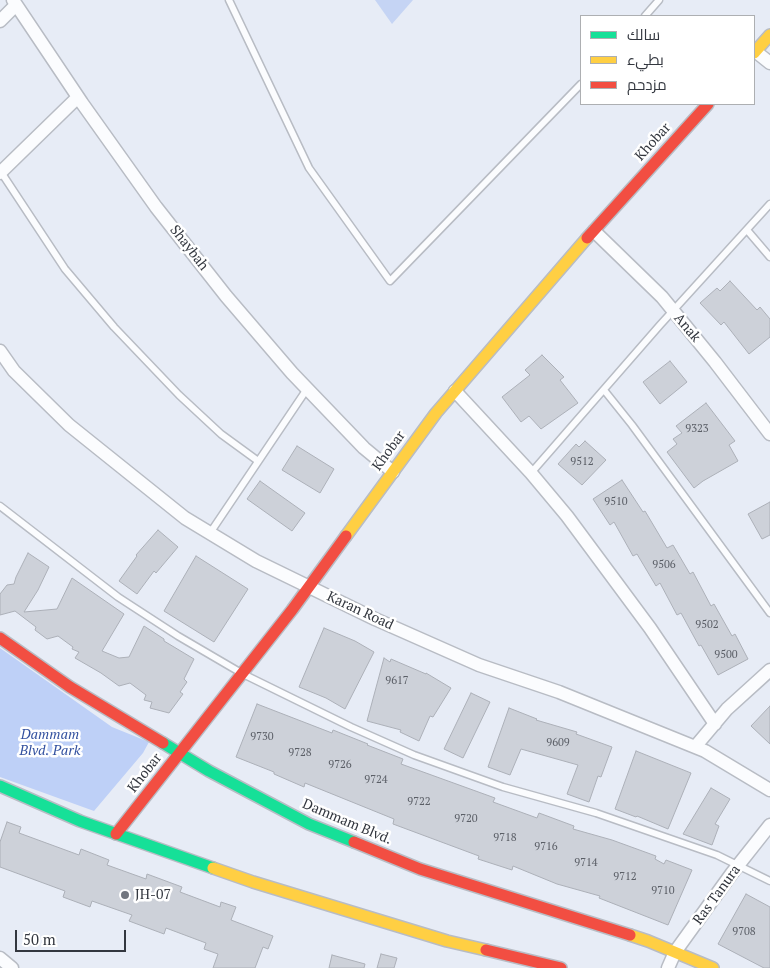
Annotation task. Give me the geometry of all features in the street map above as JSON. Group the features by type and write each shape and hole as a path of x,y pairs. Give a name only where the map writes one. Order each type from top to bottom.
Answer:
{"main road":[{"path":"755,52 770,35"},
{"name":"Khobar","path":"116,834 243,674 436,413 594,231 707,105"},
{"name":"Dammam Blvd.","path":"0,638 70,687 180,754 309,824 420,869 648,941 714,968"},
{"path":"0,786 80,821 253,882 447,941 561,968"}],"street":[{"path":"0,21 15,2"},
{"name":"Shaybah","path":"15,2 78,97 156,207 209,274 307,389 364,448 393,472"},
{"path":"755,52 770,63"},
{"path":"1,172 78,97"},
{"name":"Anak","path":"594,231 644,279 673,311 770,434"},
{"name":"Karan Road","path":"0,351 14,371 69,425 185,518 256,561 375,619 479,665 559,692 705,751 770,790"},
{"path":"455,391 532,473 622,590 715,724"},
{"path":"695,747 727,709 770,670"},
{"name":"Ras Tanura","path":"668,968 675,952 738,865 770,825"},
{"path":"0,958 12,968"}],"lane":[{"path":"229,0 310,168 390,281 580,85"},
{"path":"645,15 659,0"},
{"path":"1,172 65,270 114,327 179,395 222,434 258,461"},
{"path":"532,473 673,311 770,204"},
{"path":"746,230 770,257"},
{"path":"210,533 307,389"},
{"path":"604,390 632,425 770,614"},
{"path":"0,506 118,597 178,636 243,674 414,755 503,787 596,813 717,855 770,881"}],"green space":[{"name":"Dammam Blvd. Park","path":"0,648 112,727 149,742 143,753 94,811 0,777"}],"shaded area":[{"path":"375,0 413,0 392,24"}],"building":[{"path":"730,281 757,310 760,307 770,319 770,337 749,354 724,322 721,325 700,303 717,288 720,291"},
{"path":"542,355 564,377 560,380 578,403 541,429 529,416 521,422 502,397 530,375 525,370"},
{"path":"670,361 687,382 660,404 643,382"},
{"path":"706,403 735,441 729,445 738,461 694,488 667,452 677,444 673,439 682,433 676,426"},
{"path":"585,441 606,460 582,485 558,464 576,444 579,447"},
{"path":"297,446 334,469 320,493 282,470"},
{"path":"622,480 643,512 645,511 667,548 673,545 690,574 693,572 711,606 714,604 732,636 735,634 748,659 718,675 681,613 677,615 660,583 656,586 637,554 633,556 614,522 610,525 593,499"},
{"path":"260,481 305,513 292,531 247,499"},
{"path":"770,502 770,535 762,539 748,514"},
{"path":"158,530 178,547 156,573 154,571 137,594 119,581 136,555"},
{"path":"28,553 49,567 38,590 24,612 57,609 72,578 124,614 102,651 119,658 129,657 144,626 164,639 164,641 194,659 184,679 187,682 180,692 183,694 169,713 150,708 152,702 144,700 146,695 130,683 119,686 75,658 79,652 72,649 73,647 58,636 47,639 35,630 36,627 15,611 0,615 0,594 7,585 14,584"},
{"path":"196,556 248,589 214,642 164,611"},
{"path":"324,628 355,641 374,652 345,709 326,698 299,687"},
{"path":"384,658 390,662 391,659 426,673 451,688 433,717 430,716 419,741 400,732 401,730 367,721"},
{"path":"471,693 490,702 463,758 444,749"},
{"path":"257,704 332,733 333,730 368,744 403,759 401,764 495,798 493,802 537,818 539,813 574,826 573,829 612,840 656,856 655,859 664,864 666,860 692,870 668,925 599,898 600,896 557,884 513,866 512,870 478,859 479,856 393,824 394,819 305,783 304,787 274,774 274,772 236,757"},
{"path":"770,706 770,744 751,726"},
{"path":"509,708 536,720 577,732 576,734 612,747 601,777 598,776 589,802 567,794 578,765 521,749 510,775 488,767"},
{"path":"636,751 691,773 668,829 615,809"},
{"path":"711,788 730,799 715,824 719,826 712,845 683,834"},
{"name":"JH-07","path":"7,822 21,827 19,833 79,855 81,849 109,860 107,865 146,879 147,874 182,887 180,892 220,907 221,902 236,907 231,920 273,936 268,949 263,947 255,968 213,968 218,954 204,949 206,943 166,928 164,934 129,921 132,915 92,901 90,907 63,897 65,891 0,867 0,842"},
{"path":"746,894 770,907 770,968 764,968 718,944"},
{"path":"381,954 397,958 394,968 377,968"},
{"path":"332,955 365,964 364,968 329,968"}],"traffic: fast":[{"path":"163,743 209,771 309,824 354,842"},
{"path":"0,786 80,821 213,868"}],"traffic: slow":[{"path":"755,52 770,35"},
{"path":"346,536 436,413 587,238"},
{"path":"213,868 447,941 486,950"},
{"path":"630,935 713,968"}],"traffic: jam":[{"path":"587,238 707,105"},
{"path":"116,834 292,610 346,536"},
{"path":"0,638 70,687 163,743"},
{"path":"354,842 420,869 630,935"},
{"path":"486,950 561,968"}],"place":[{"name":"JH-07","path":"125,895"}]}
